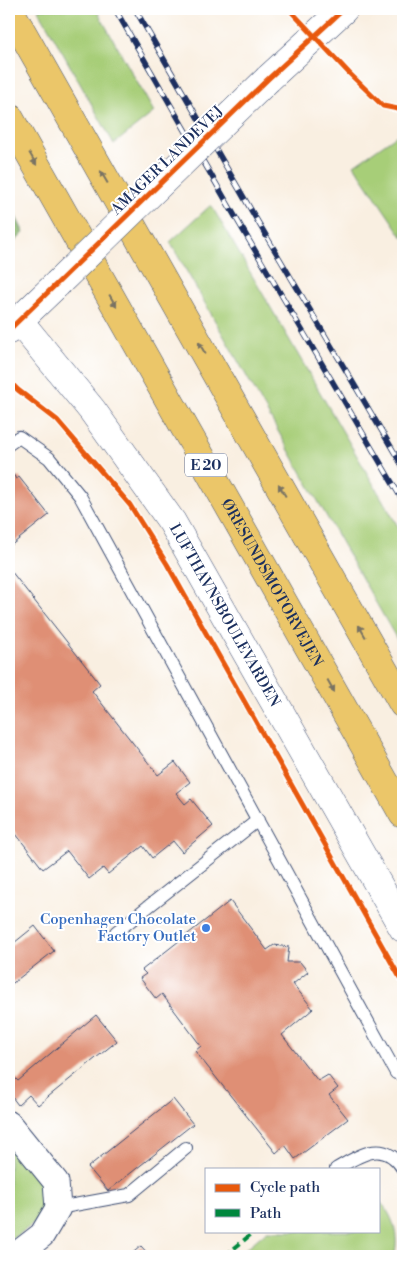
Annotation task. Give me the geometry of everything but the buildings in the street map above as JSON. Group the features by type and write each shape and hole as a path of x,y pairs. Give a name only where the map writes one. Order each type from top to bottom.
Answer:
{"highway":[{"path":"9,9 403,704"},
{"name":"ØRESUNDSMOTORVEJEN","path":"9,117 403,814"}],"street":[{"name":"AMAGER LANDEVEJ","path":"14,326 268,79 344,9"},
{"name":"LUFTHAVNSBOULEVARDEN","path":"14,326 92,410 172,522 403,928"},
{"path":"9,1124 56,1182 58,1208 42,1235 20,1252 9,1254"}],"lane":[{"path":"9,444 18,437 50,458 80,496 396,1073"},
{"path":"116,932 258,820"},
{"path":"58,1208 129,1195 186,1148"},
{"path":"338,1168 364,1153 381,1152 396,1158 403,1169"}],"green space":[{"path":"38,9 96,9 154,112 114,144"},
{"path":"403,131 403,238 354,165"},
{"path":"9,202 24,233 9,247"},
{"path":"211,205 403,535 403,650 170,242"},
{"path":"9,1135 34,1169 47,1198 46,1206 40,1217 31,1226 9,1240"},
{"path":"380,1202 388,1212 396,1233 394,1256 237,1256 266,1232 380,1232"}],"railway":[{"path":"115,9 403,501"},
{"path":"135,9 403,467"}],"marked path":[{"path":"225,1256 254,1232"}],"cycle path":[{"path":"289,9 383,106 403,110"},
{"path":"9,330 268,79 344,9"},
{"path":"9,381 57,420 130,505 167,564 403,983"}],"place":[{"name":"Copenhagen Chocolate Factory Outlet","path":"206,928"}]}
